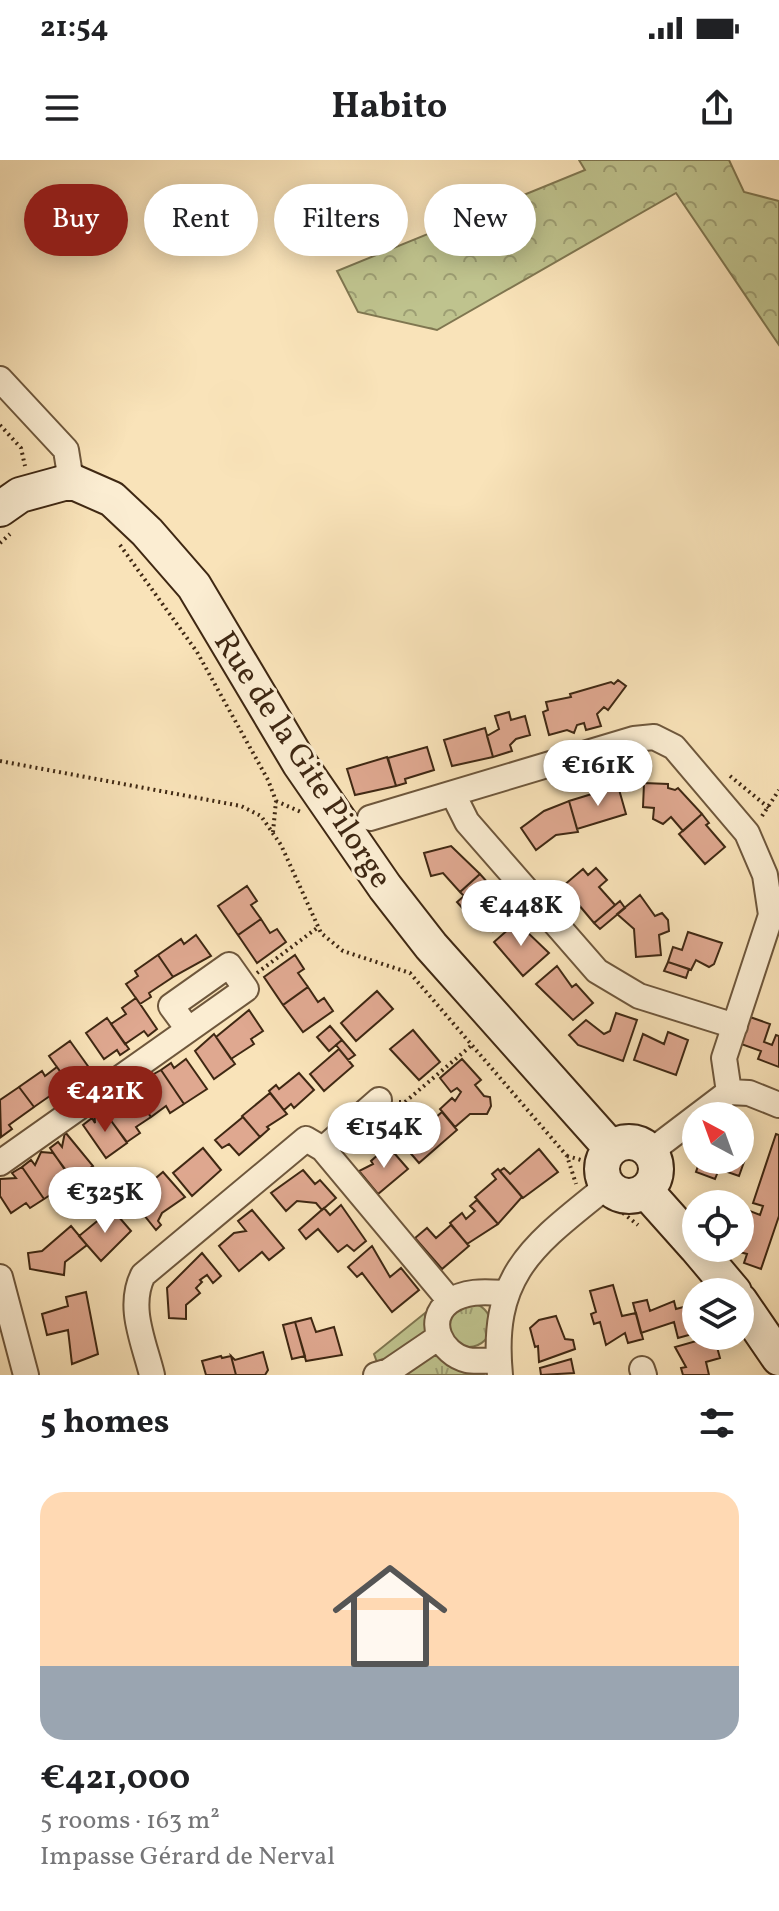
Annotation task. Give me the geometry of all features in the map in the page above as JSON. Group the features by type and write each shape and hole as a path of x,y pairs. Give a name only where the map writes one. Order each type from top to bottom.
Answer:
{"street":[{"path":"0,379 66,450 71,481 20,495 10,517"},
{"name":"Rue de la Gite Pilorge","path":"71,481 112,499 147,532 194,586 300,764 385,887 431,946 611,1148"},
{"path":"370,818 454,796 634,739 654,737 674,747 747,833 765,875 775,915 724,1058 729,1092"},
{"path":"454,796 467,822 597,971 639,996 735,1026"},
{"path":"0,1163 188,1029 171,1006 229,965 242,983"},
{"path":"650,1152 729,1092 749,1093 779,1105"},
{"path":"323,1149 379,1100"},
{"path":"152,1375 136,1312 135,1291 143,1275 299,1142 312,1140 323,1149 450,1301"},
{"path":"504,1293 474,1292 450,1301 441,1311 439,1337 445,1348 465,1360 499,1368 498,1322 504,1293 528,1254 595,1196 602,1166 611,1148 631,1142 650,1152 656,1172 646,1191 625,1196 595,1196"},
{"path":"646,1191 682,1231"},
{"path":"709,1262 722,1278"},
{"path":"0,1277 26,1375"},
{"path":"754,1321 779,1358"},
{"path":"376,1375 389,1371 439,1337"}],"path":[{"path":"0,543 10,517"},
{"path":"116,541 197,652 268,780 276,801 273,833"},
{"path":"0,761 241,806 261,816 273,833 318,927 343,951 410,973 567,1156 595,1196 619,1210 646,1234"},
{"path":"747,833 779,790"},
{"path":"242,983 307,939 318,927"},
{"path":"379,1100 405,1102 472,1045"}],"green space":[{"path":"579,160 729,160 744,192 779,201 779,345 676,193 437,330 358,312 337,271 374,256 408,256 408,242 424,236 424,256 536,256 536,190 585,170"},
{"path":"469,1303 485,1309 491,1325 485,1341 469,1347 453,1341 447,1325 453,1309"},
{"path":"425,1313 425,1332 378,1365 374,1354"},
{"path":"438,1352 474,1366 484,1375 394,1375"}],"building":[{"path":"618,680 626,686 608,710 604,707 597,714 601,726 586,730 584,723 577,725 574,733 567,730 549,735 543,712 548,710 546,702 571,697 570,694 611,682 614,684"},
{"path":"509,712 511,720 525,716 530,735 516,739 510,745 512,751 493,757 487,736 499,729 495,716"},
{"path":"485,728 493,757 452,766 444,740"},
{"path":"427,747 434,770 405,779 406,783 396,786 388,758"},
{"path":"387,757 396,786 355,795 347,769"},
{"path":"644,783 668,784 668,788 678,788 702,814 683,831 671,817 663,824 653,819 654,808 643,807"},
{"path":"618,786 626,814 577,829 569,801"},
{"path":"569,801 578,832 556,835 536,850 521,828 544,811"},
{"path":"702,814 709,823 706,825 725,847 705,864 679,834"},
{"path":"451,846 480,874 460,892 443,873 431,876 424,853"},
{"path":"596,868 607,880 599,887 615,905 594,923 563,886 583,869 588,875"},
{"path":"480,874 488,883 482,889 498,897 512,914 493,931 479,915 473,920 457,902 464,896 460,892"},
{"path":"247,886 257,901 251,905 261,919 238,935 218,906"},
{"path":"640,895 655,916 662,913 668,920 669,931 659,935 661,955 636,957 634,929 617,914"},
{"path":"620,901 625,908 600,929 594,923"},
{"path":"261,919 270,933 277,929 286,942 257,963 238,935"},
{"path":"520,919 529,929 526,931 549,953 523,976 494,942"},
{"path":"688,932 722,943 714,964 709,967 696,960 691,970 668,962 673,947 682,950"},
{"path":"196,935 211,956 173,977 158,955 181,939 184,944"},
{"path":"158,955 173,977 149,993 151,997 140,1004 126,984 138,976 135,971"},
{"path":"295,955 304,969 298,973 308,987 283,1005 264,977"},
{"path":"668,962 689,969 686,978 664,971"},
{"path":"557,966 572,987 576,984 593,1003 573,1020 536,984"},
{"path":"308,987 318,1002 324,998 333,1011 303,1032 283,1005"},
{"path":"377,991 393,1009 356,1041 341,1023"},
{"path":"136,998 157,1029 148,1036 144,1031 125,1044 111,1024 126,1014 122,1008"},
{"path":"249,1010 263,1031 251,1039 254,1044 231,1059 216,1037"},
{"path":"616,1013 637,1020 623,1061 578,1045 569,1035 586,1020 604,1034 610,1031"},
{"path":"750,1017 770,1024 764,1042 772,1045 776,1035 779,1036 779,1067 758,1059 761,1051 741,1044"},
{"path":"107,1018 129,1049 120,1055 117,1050 104,1059 86,1033"},
{"path":"330,1026 342,1040 329,1051 317,1037"},
{"path":"413,1030 440,1062 419,1080 390,1049"},
{"path":"668,1032 688,1040 676,1075 634,1060 643,1034 664,1044"},
{"path":"214,1034 235,1064 214,1079 195,1051"},
{"path":"342,1040 355,1055 348,1060 336,1045"},
{"path":"70,1041 90,1069 77,1078 80,1083 72,1088 49,1056"},
{"path":"339,1049 353,1066 324,1091 310,1074"},
{"path":"186,1059 207,1089 184,1104 161,1070 171,1063 174,1068"},
{"path":"462,1059 481,1080 475,1085 484,1096 490,1097 491,1106 487,1114 470,1114 455,1127 440,1109 452,1098 455,1101 461,1092 457,1088 451,1092 440,1078"},
{"path":"57,1067 72,1088 61,1096 57,1091 34,1107 19,1087 42,1071 45,1076"},
{"path":"161,1070 184,1104 170,1113 166,1106 151,1117 135,1095 156,1081 152,1075"},
{"path":"299,1073 314,1090 294,1108 291,1104 284,1110 269,1091 276,1085 279,1089"},
{"path":"19,1087 34,1107 9,1125 12,1129 1,1137 0,1100"},
{"path":"270,1093 287,1114 267,1127 269,1129 260,1137 242,1116"},
{"path":"135,1095 151,1117 136,1127 140,1133 127,1142 103,1110 113,1103 116,1108"},
{"path":"94,1108 107,1115 127,1143 106,1158 83,1125 92,1118 95,1123"},
{"path":"429,1110 435,1118 442,1112 457,1130 419,1163 399,1140 419,1124 417,1120"},
{"path":"243,1117 260,1137 239,1155 229,1144 222,1148 215,1140"},
{"path":"65,1132 93,1166 72,1180 50,1148 58,1142 62,1147"},
{"path":"776,1134 779,1135 779,1216 761,1269 744,1263 754,1262 754,1213 760,1215 763,1206 754,1203"},
{"path":"388,1146 408,1169 378,1194 359,1171 373,1164 371,1161"},
{"path":"203,1148 221,1170 192,1196 173,1173"},
{"path":"539,1149 558,1172 523,1198 500,1171 504,1168 510,1174"},
{"path":"41,1152 53,1153 68,1173 53,1183 58,1190 44,1199 22,1167 31,1160 35,1165"},
{"path":"22,1167 44,1199 30,1208 26,1203 11,1213 0,1196 0,1179 16,1178 12,1173"},
{"path":"498,1169 522,1197 498,1224 475,1197 496,1179 492,1174"},
{"path":"303,1170 315,1184 320,1180 336,1198 322,1210 316,1203 297,1201 286,1211 271,1193"},
{"path":"163,1172 185,1197 162,1213 158,1221 161,1225 156,1230 124,1190 136,1179 144,1188"},
{"path":"477,1200 498,1224 467,1244 450,1223 462,1213 466,1219 475,1211 470,1206"},
{"path":"341,1205 366,1241 354,1251 347,1245 338,1252 318,1229 306,1239 299,1230 324,1208 330,1215"},
{"path":"112,1209 131,1231 101,1261 79,1236"},
{"path":"252,1210 284,1248 269,1260 262,1252 239,1271 219,1246 234,1233 246,1231 238,1221"},
{"path":"451,1225 469,1246 442,1269 415,1238 427,1228 436,1238"},
{"path":"71,1226 87,1245 65,1262 64,1275 30,1269 28,1253 42,1251"},
{"path":"372,1246 390,1277 401,1268 419,1290 392,1312 362,1273 357,1277 348,1267"},
{"path":"202,1253 221,1276 213,1283 207,1275 200,1280 202,1282 196,1288 200,1293 186,1305 186,1319 169,1318 167,1288"},
{"path":"613,1285 622,1316 636,1313 643,1339 628,1343 625,1333 606,1345 600,1322 594,1324 591,1314 596,1312 590,1291"},
{"path":"86,1292 98,1354 72,1364 68,1330 47,1335 42,1314 68,1306 66,1297"},
{"path":"647,1300 650,1311 674,1301 676,1309 682,1307 682,1337 678,1338 674,1322 641,1333 633,1303"},
{"path":"556,1316 565,1339 573,1340 575,1349 539,1362 538,1346 535,1347 530,1328 539,1320"},
{"path":"311,1318 316,1332 334,1327 342,1355 306,1361 295,1322"},
{"path":"295,1322 305,1356 292,1359 283,1325"},
{"path":"682,1345 682,1350 718,1350 720,1358 706,1362 709,1375 683,1375 681,1368 686,1367 675,1347"},
{"path":"263,1352 268,1370 265,1375 236,1375 231,1356 235,1360"},
{"path":"231,1356 236,1375 206,1375 202,1361"},
{"path":"571,1359 574,1373 541,1375 540,1368"}]}
